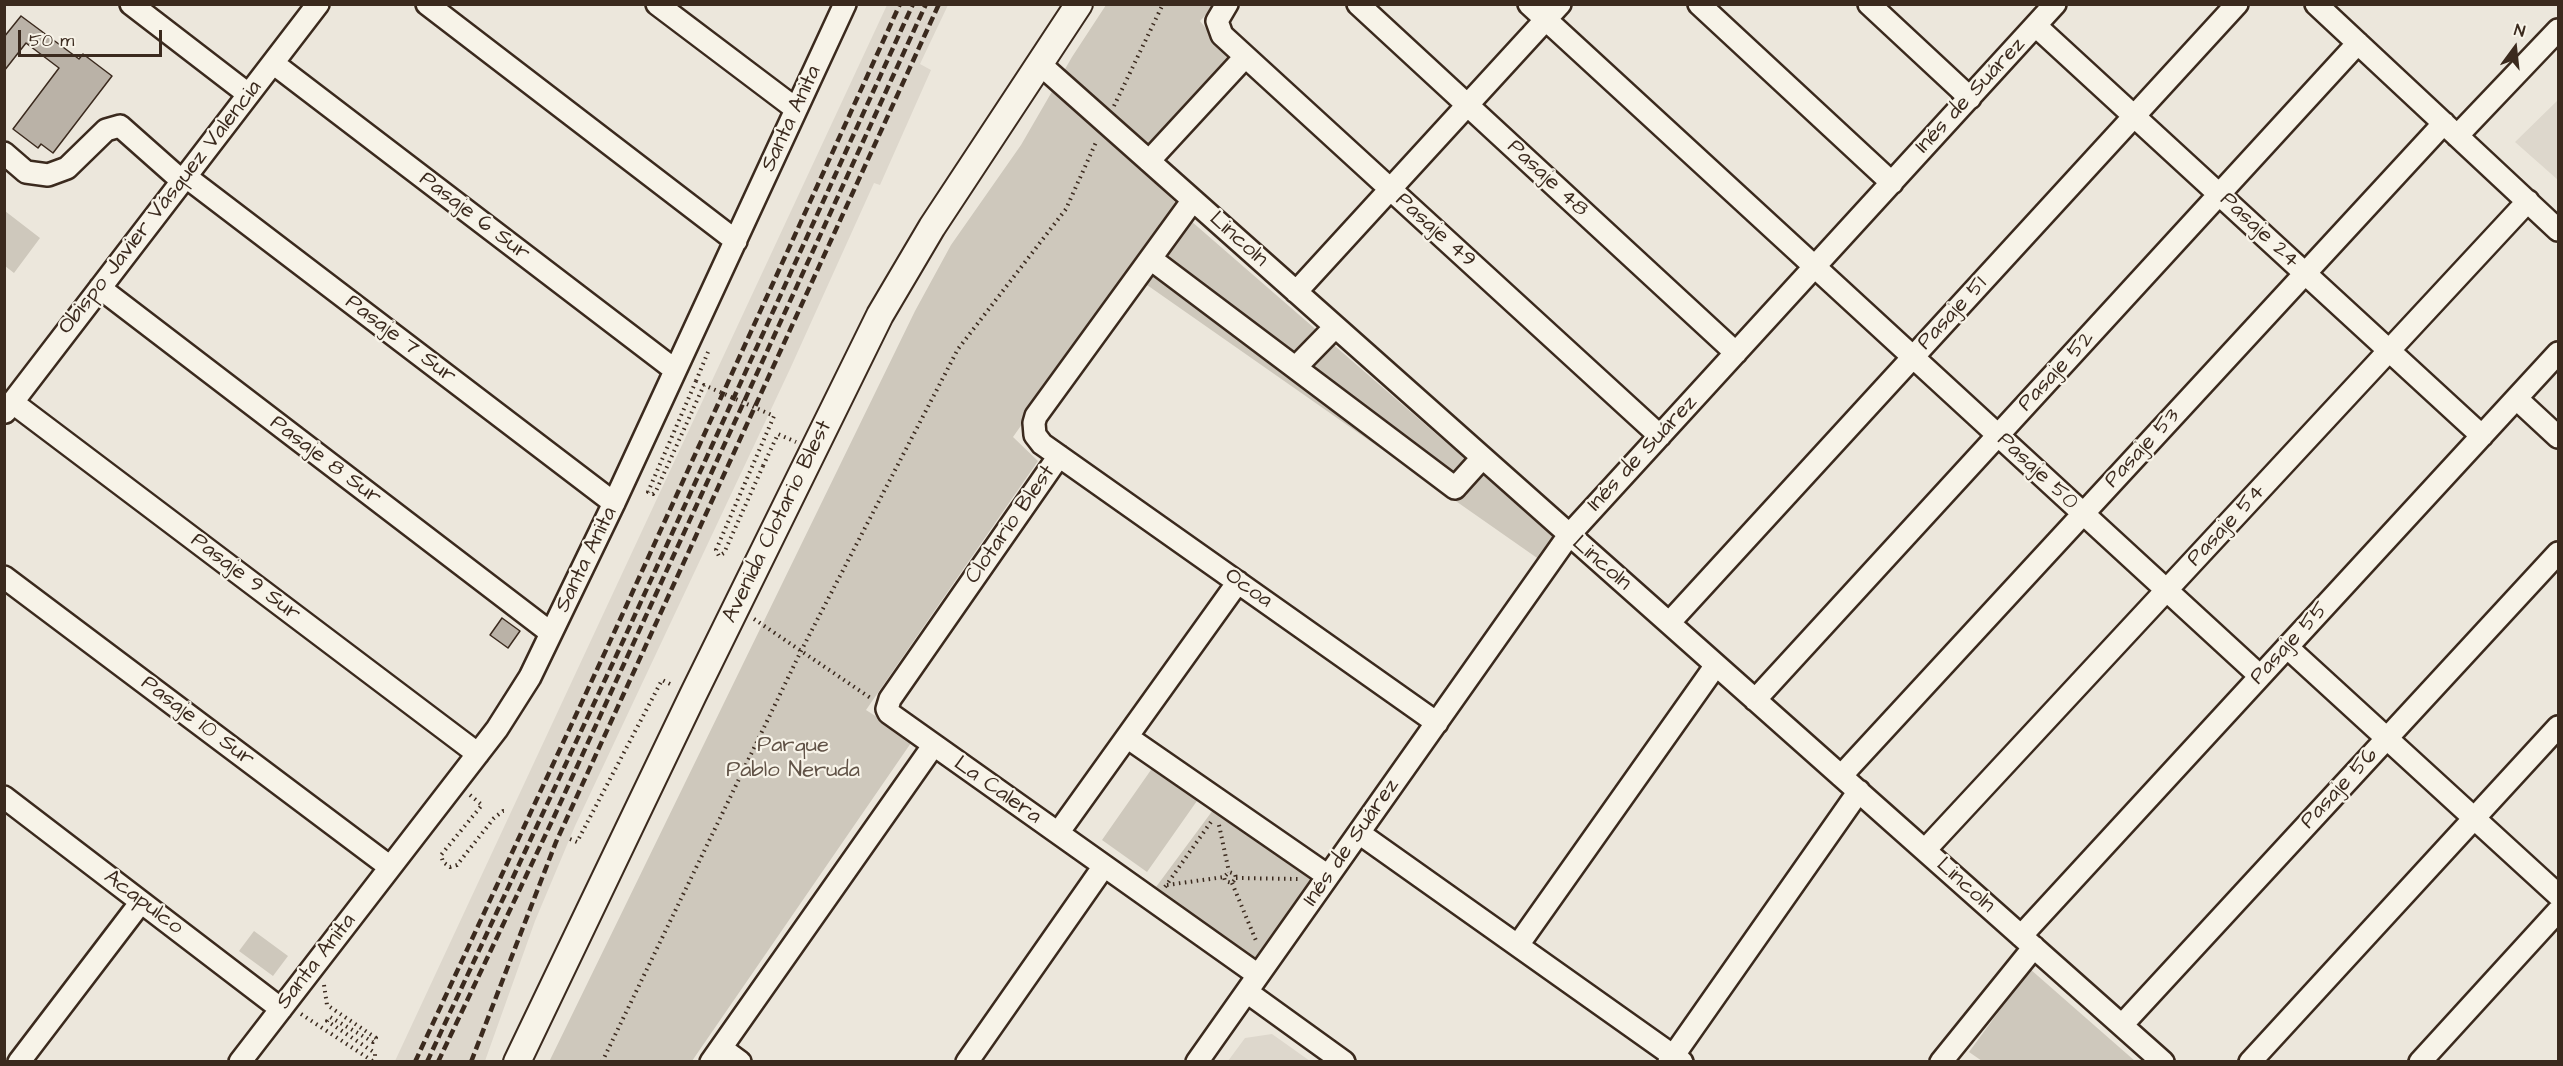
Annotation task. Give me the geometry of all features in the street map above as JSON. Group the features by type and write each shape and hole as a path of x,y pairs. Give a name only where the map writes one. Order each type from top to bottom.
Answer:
{"main road":[{"name":"Avenida Clotario Blest","path":"517,1062 854,365 908,265 1079,4"}],"street":[{"path":"130,4 248,94"},
{"name":"Obispo Javier Vásquez Valencia","path":"8,407 318,4"},
{"path":"427,4 736,241"},
{"path":"657,4 796,109"},
{"name":"Santa Anita","path":"240,1062 478,754 514,704 614,504 845,4"},
{"name":"Pasaje 48","path":"1358,4 1736,352"},
{"name":"Pasaje 50","path":"1529,4 1553,12 1814,267 2260,676"},
{"path":"1699,4 1892,183"},
{"name":"Inés de Suárez","path":"1197,1062 1569,535 2055,4"},
{"name":"Pasaje 51","path":"1669,623 2237,4"},
{"path":"2316,4 2559,230"},
{"path":"1877,7 1970,98"},
{"path":"1296,292 1553,12"},
{"name":"Pasaje 49","path":"1222,13 1222,35 1660,436"},
{"name":"Pasaje 24","path":"2036,26 2482,436"},
{"name":"Pasaje 53","path":"1841,776 2305,273 2450,129 2559,30"},
{"name":"Pasaje 52","path":"1755,700 2358,43"},
{"path":"1149,161 1245,57"},
{"name":"Pasaje 6 Sur","path":"273,63 675,370"},
{"name":"Lincoln","path":"1041,65 2163,1061"},
{"name":"Pasaje 7 Sur","path":"4,153 26,172 48,175 66,168 110,128 120,126 183,179 614,504"},
{"name":"Clotario Blest","path":"887,708 890,699 1059,456 1038,440 1033,430 1036,416 1193,200"},
{"name":"Pasaje 54","path":"1925,850 2528,201"},
{"path":"1151,259 1455,488 1482,458"},
{"name":"Pasaje 8 Sur","path":"100,288 551,633"},
{"path":"1296,367 1335,327"},
{"name":"Pasaje 55","path":"1941,1062 2027,941 2260,676 2559,353"},
{"path":"2517,399 2559,437"},
{"name":"Pasaje 9 Sur","path":"8,407 478,754"},
{"name":"Ocoa","path":"1059,456 1437,723"},
{"name":"Pasaje 56","path":"2122,1025 2559,553"},
{"name":"Pasaje 10 Sur","path":"4,577 390,867"},
{"path":"1058,833 1238,582"},
{"path":"2287,647 2559,896"},
{"path":"1518,945 1716,665"},
{"name":"La Calera","path":"887,708 892,717 1104,866 1252,983 1344,1062"},
{"path":"2250,1062 2559,727"},
{"path":"1127,737 1328,876"},
{"path":"740,1062 716,1055 933,746"},
{"path":"1359,833 1518,945 1675,1060 1858,791"},
{"name":"Acapulco","path":"8,808 141,902 281,1009"},
{"path":"967,1062 1104,866"},
{"path":"19,1062 141,902"},
{"path":"2420,1062 2559,911"}],"path":[{"path":"602,1062 801,651 958,350 1066,209 1163,4"},
{"path":"696,381 648,492 653,494 656,491 704,385 774,416 716,550 718,556 724,554 778,434 813,450"},
{"path":"736,607 887,708"},
{"path":"570,839 577,842 662,680 693,694"},
{"path":"455,783 482,805 441,855 443,862 450,867 457,865 494,818 502,811 507,811"},
{"path":"1217,813 1229,872 1224,877 1166,885 1217,813"},
{"path":"1229,872 1232,872 1236,878"},
{"path":"1224,877 1225,881 1232,883"},
{"path":"1232,883 1236,878"},
{"path":"1236,878 1300,879"},
{"path":"1232,883 1260,951"},
{"path":"311,970 323,979 327,1005 376,1038 373,1042 330,1017 327,1021 375,1053 375,1062"},
{"path":"305,1017 375,1062"}],"shaded area":[{"path":"887,5 948,5 920,64 931,70 880,185 874,183 790,369 575,826 535,921 485,1061 395,1061"},
{"path":"2558,100 2558,180 2515,142"},
{"path":"1272,1034 1310,1061 1228,1061 1245,1038"}],"green space":[{"name":"Parque Pablo Neruda","path":"1106,5 1215,5 1200,21 1229,57 1136,165 1177,204 1013,437 1038,461 866,710 913,740 692,1061 549,1062 915,311 951,245 1021,145 1072,57"},
{"path":"5,211 40,238 14,273 5,266"},
{"path":"1191,221 1556,538 1540,560 1147,285"},
{"path":"1153,767 1199,798 1147,872 1102,840"},
{"path":"1216,806 1318,881 1257,962 1156,887"},
{"path":"254,931 288,956 273,976 239,951"},
{"path":"2030,969 2135,1061 1982,1061 1969,1052"}],"building":[{"path":"21,16 79,59 83,54 112,76 53,153 41,144 38,148 13,129 59,68 26,43 4,71 4,37"},
{"path":"502,618 520,631 508,648 490,635"}],"railway":[{"path":"415,1062 613,635 900,4"},
{"path":"427,1062 624,639 913,4"},
{"path":"438,1062 553,819 926,4"},
{"path":"471,1062 556,842 939,4"}]}
